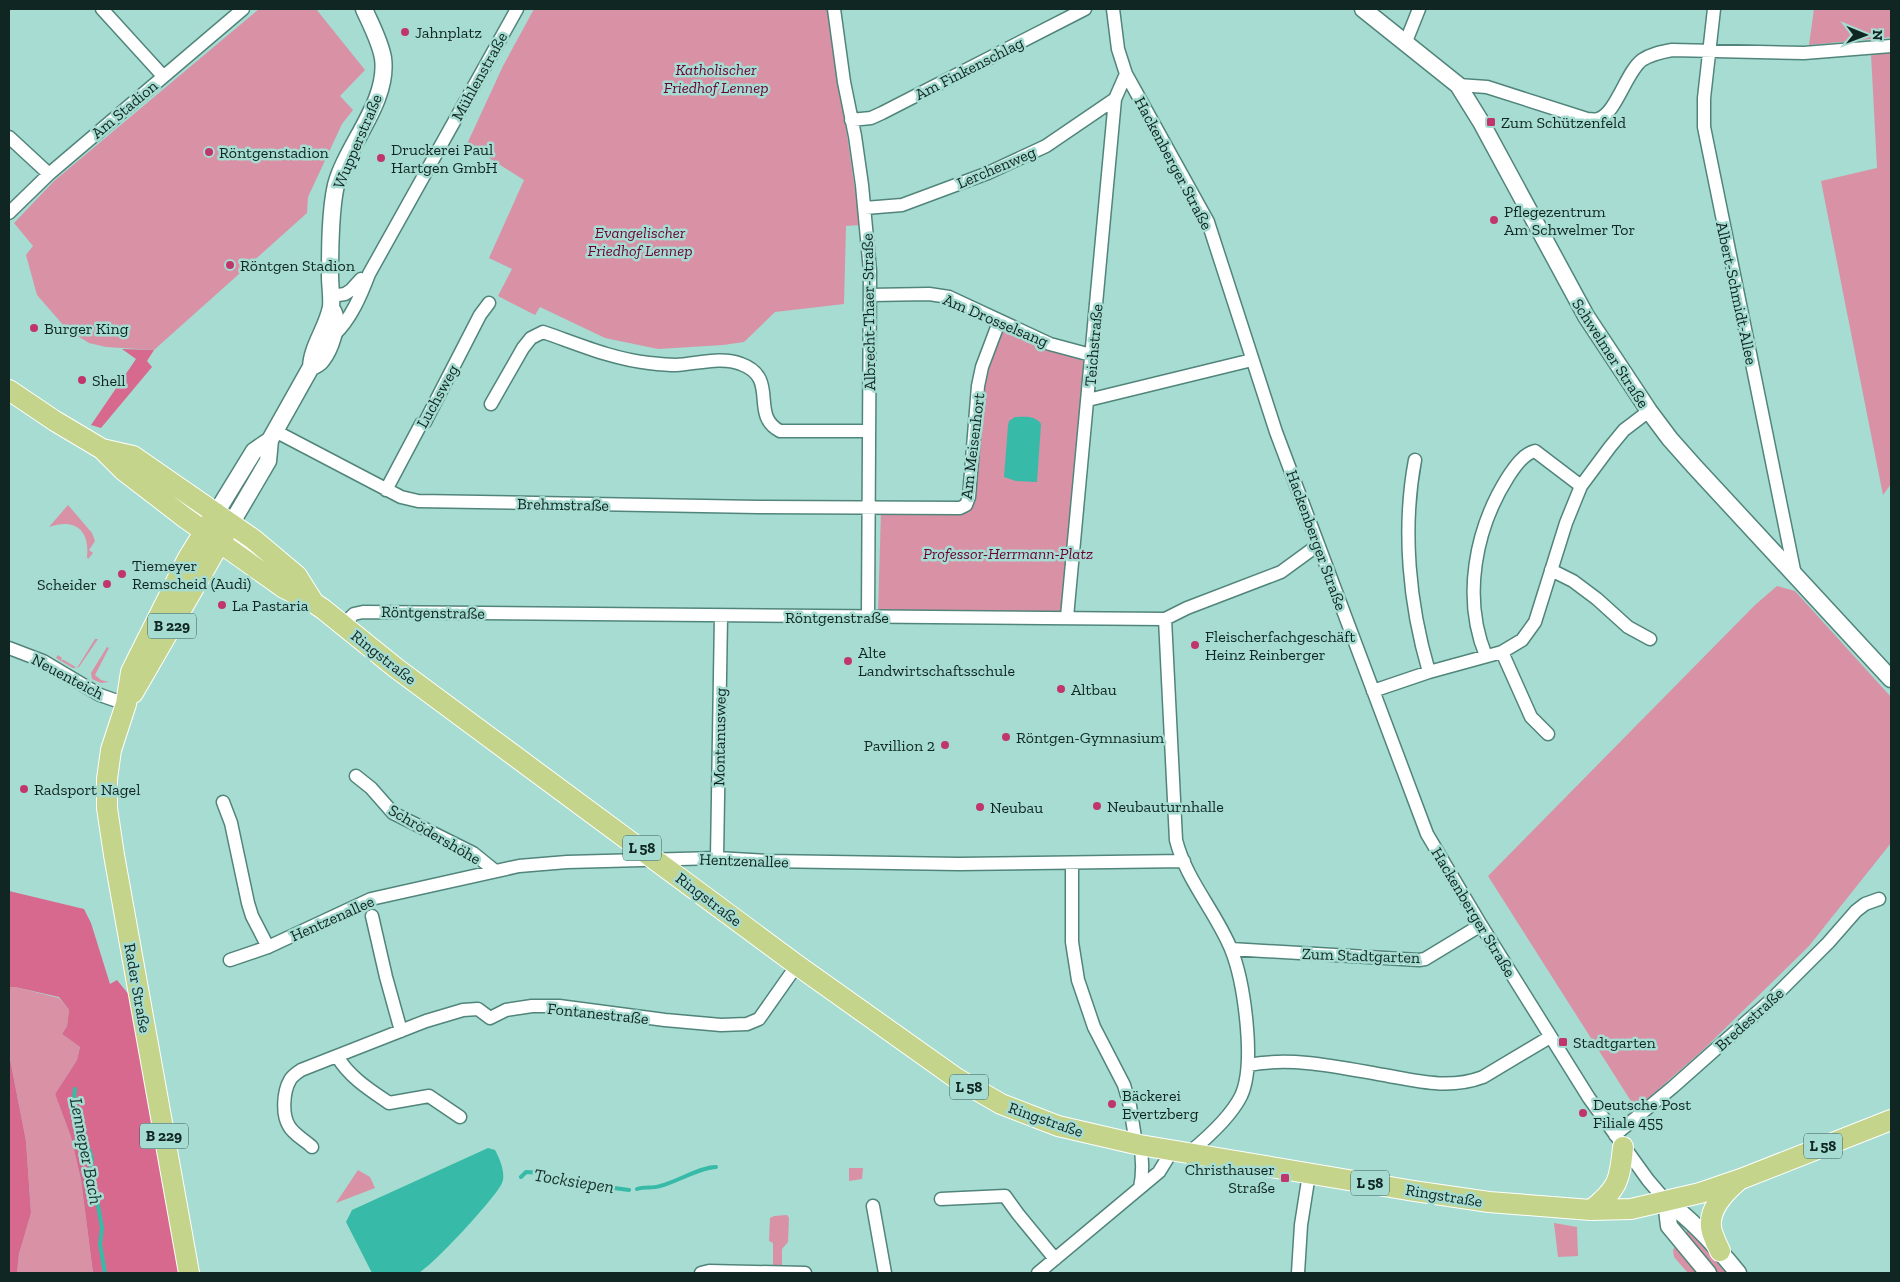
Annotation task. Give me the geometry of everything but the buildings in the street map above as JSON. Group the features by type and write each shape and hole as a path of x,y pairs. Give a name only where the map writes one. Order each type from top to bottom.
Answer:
{"main road":[{"name":"Ringstraße","path":"9,390 55,421 102,449 123,470 212,537 284,588 314,603 396,668 797,965 956,1078 1000,1104 1058,1126 1138,1144 1309,1174 1490,1202 1591,1210 1631,1209 1666,1202 1741,1179 1891,1120"},
{"name":"Ringstraße","path":"102,449 133,456 224,519 280,560 297,576 314,603"},
{"name":"B 229","path":"212,537 224,519"},
{"name":"Rader Straße","path":"189,1273 114,855 107,808 108,764 126,704 131,672 188,558 212,537"},
{"path":"1591,1210 1608,1197 1618,1181 1619,1141"},
{"path":"1720,1250 1712,1232 1712,1216 1724,1193 1741,1179"}],"street":[{"path":"102,9 163,76"},
{"name":"Am Stadion","path":"9,213 49,174 243,9"},
{"name":"Wupperstraße","path":"331,301 330,268 333,198 341,172 375,104 383,80 381,48 364,9"},
{"name":"Mühlenstraße","path":"334,335 343,327 368,274 517,9"},
{"name":"Albrecht-Thaer-Straße","path":"834,9 865,208 870,271 868,617"},
{"name":"Am Finkenschlag","path":"851,120 871,118 882,113 1085,9"},
{"name":"Hackenberger Straße","path":"1113,9 1119,55 1126,74 1208,222 1276,432 1427,834 1550,1037 1619,1141 1666,1202 1683,1213 1720,1250 1738,1273"},
{"name":"Schwelmer Straße","path":"1363,9 1458,85 1481,122 1586,316 1649,411 1694,466 1891,679"},
{"path":"1405,44 1419,9"},
{"name":"Albert-Schmidt-Allee","path":"1714,9 1703,110 1707,142 1795,575"},
{"path":"1458,85 1487,86 1587,119 1596,120 1601,118 1612,107 1634,69 1642,61 1659,52 1672,50 1804,53 1891,46"},
{"name":"Teichstraße","path":"1067,617 1115,99 1126,74"},
{"name":"Lerchenweg","path":"865,208 902,205 1002,167 1046,146 1115,99"},
{"path":"9,137 49,174"},
{"name":"Mühlenstraße","path":"331,301 351,290 358,281 368,274"},
{"name":"Am Drosselsang","path":"870,295 929,294 949,297 999,322 1050,344 1091,355"},
{"path":"331,301 348,309 354,307"},
{"path":"272,435 311,368 321,361 334,335 335,314 331,301"},
{"path":"311,368 311,356 325,326 331,301"},
{"name":"Luchsweg","path":"386,490 480,315 489,303"},
{"name":"Am Meisenhort","path":"868,507 956,508 966,505 969,497 978,386 982,367 999,322"},
{"path":"491,404 523,348 531,338 543,332 592,350 647,363 676,365 725,361 741,363 749,368 761,381 764,389 765,415 769,424 774,428 780,431 869,431"},
{"path":"1088,400 1252,360"},
{"path":"1373,691 1429,672 1502,652 1522,640 1535,622 1566,522 1581,486 1624,430 1649,411"},
{"name":"Brehmstraße","path":"272,435 401,497 418,501 868,507"},
{"name":"B 229","path":"224,519 268,461 272,435"},
{"path":"1486,656 1476,625 1474,605 1475,572 1485,524 1498,493 1526,456 1535,451 1581,486"},
{"path":"1414,460 1410,490 1410,570 1419,634 1429,672"},
{"name":"Röntgenstraße","path":"343,625 354,614 363,612 1165,619 1187,608 1281,572 1318,545"},
{"path":"1551,570 1573,581 1597,599 1628,628 1650,639"},
{"name":"Montanusweg","path":"717,858 721,616"},
{"path":"1165,619 1176,840 1184,861 1231,949 1242,992 1248,1065 1244,1087 1236,1104 1207,1138 1190,1152"},
{"name":"Neuenteich","path":"9,648 43,660 100,695 126,704"},
{"path":"1502,652 1531,717 1548,734"},
{"name":"Schrödershöhe","path":"356,776 371,788 393,813 473,854 494,870"},
{"path":"223,802 231,823 252,916 268,946"},
{"name":"Hentzenallee","path":"230,960 268,946 371,899 494,870 519,866 567,862 717,858 839,863 959,864 1184,861"},
{"path":"1072,863 1072,942 1078,980 1094,1027 1124,1085 1143,1159 1140,1188"},
{"name":"Bredestraße","path":"1619,1141 1673,1087 1771,1000 1828,943 1856,911 1865,904 1879,899"},
{"path":"372,916 386,977 402,1031"},
{"name":"Zum Stadtgarten","path":"1231,949 1419,960 1425,959 1481,925"},
{"name":"Fontanestraße","path":"312,1147 290,1128 287,1123 285,1099 288,1086 296,1073 402,1031 463,1010 478,1009 490,1018 506,1010 550,1006 674,1021 721,1025 747,1024 759,1019 797,965"},
{"path":"1248,1065 1281,1061 1318,1063 1426,1082 1453,1084 1483,1077 1550,1037"},
{"path":"337,1056 343,1066 360,1083 389,1104 429,1096 460,1117"},
{"path":"1038,1273 1159,1172 1167,1159 1169,1149"},
{"path":"1298,1273 1301,1225 1309,1174"},
{"path":"941,1199 1005,1196 1055,1259"},
{"name":"Hackenberger Straße","path":"1666,1202 1670,1226 1708,1273"},
{"path":"873,1206 885,1273"},
{"path":"701,1273 709,1271 805,1273"}],"green space":[{"name":"Röntgenstadion","path":"259,9 316,9 365,70 340,96 353,110 342,124 308,197 307,213 154,350 106,347 89,343 64,326 37,295 26,255 33,246 14,223 54,181"},
{"name":"Evangelischer Friedhof Lennep","path":"534,9 829,9 860,225 846,226 844,304 775,312 744,342 658,349 605,338 540,307 535,315 498,296 512,269 489,258 524,180 467,144 503,66"},
{"path":"1814,9 1891,9 1891,37 1809,45"},
{"path":"1891,50 1891,484 1883,495 1821,181 1877,168 1871,54"},
{"name":"Professor-Herrmann-Platz","path":"1002,328 1086,362 1063,612 878,613 881,511 959,515 968,510 982,387"},
{"path":"68,505 92,533 95,541 89,550 93,553 88,559 86,540 79,528 66,524 49,527"},
{"path":"1777,586 1795,591 1891,697 1891,843 1809,946 1703,1050 1636,1109 1488,876 1755,605"},
{"path":"95,639 98,639 79,667 77,667"},
{"path":"107,647 109,648 95,675 101,680 109,682 101,683 92,679 91,673"},
{"path":"58,655 62,658 61,660 76,667 73,668 56,658"},
{"path":"9,987 59,998 69,1010 67,1026 62,1034 80,1047 77,1060 55,1094 71,1137 81,1180 93,1273 17,1273 19,1254 31,1213 26,1141 9,1054"},
{"path":"849,1168 863,1168 862,1179 849,1181"},
{"path":"358,1170 370,1177 375,1188 336,1203"},
{"path":"787,1215 789,1218 788,1242 782,1249 782,1267 773,1267 773,1243 769,1241 770,1218"},
{"path":"1554,1223 1577,1227 1578,1256 1558,1257"},
{"path":"1689,1229 1726,1273 1715,1273 1683,1235"},
{"path":"1676,1245 1699,1273 1688,1273 1674,1257 1673,1250"}],"shaded area":[{"path":"122,349 154,350 147,361 152,367 101,428 91,425 136,359"},
{"path":"1015,417 1033,418 1041,424 1037,482 1016,481 1004,477 1008,426 1009,421"},
{"path":"9,891 84,909 91,923 110,984 117,980 134,1001 183,1273 93,1273 81,1180 71,1137 55,1094 77,1060 80,1047 62,1034 67,1026 69,1010 59,997 9,987"},
{"path":"9,1054 26,1141 31,1213 19,1254 17,1273 9,1273"},
{"path":"488,1148 495,1150 499,1158 503,1171 502,1183 463,1231 425,1269 418,1273 372,1273 346,1222 352,1210"}],"waterway":[{"name":"Lenneper Bach","path":"75,1089 76,1115 92,1159 91,1166 102,1228 100,1244 105,1273"},
{"name":"Tocksiepen","path":"637,1189 657,1187 703,1169 716,1167"},
{"name":"Tocksiepen","path":"521,1177 526,1172 534,1172 556,1180 629,1190"}],"place":[{"name":"Jahnplatz","path":"405,32"},
{"name":"Zum Schützenfeld","path":"1491,122"},
{"name":"Röntgenstadion","path":"209,152"},
{"name":"Druckerei Paul Hartgen GmbH","path":"381,158"},
{"name":"Pflegezentrum Am Schwelmer Tor","path":"1494,220"},
{"name":"Röntgen Stadion","path":"230,265"},
{"name":"Burger King","path":"34,328"},
{"name":"Shell","path":"82,380"},
{"name":"Tiemeyer Remscheid (Audi)","path":"122,574"},
{"name":"Scheider","path":"107,584"},
{"name":"La Pastaria","path":"222,605"},
{"name":"Fleischerfachgeschäft Heinz Reinberger","path":"1195,645"},
{"name":"Alte Landwirtschaftsschule","path":"848,661"},
{"name":"Altbau","path":"1061,689"},
{"name":"Röntgen-Gymnasium","path":"1006,737"},
{"name":"Pavillion 2","path":"945,745"},
{"name":"Radsport Nagel","path":"24,789"},
{"name":"Neubauturnhalle","path":"1097,806"},
{"name":"Neubau","path":"980,807"},
{"name":"Stadtgarten","path":"1563,1042"},
{"name":"Bäckerei Evertzberg","path":"1112,1104"},
{"name":"Deutsche Post Filiale 455","path":"1583,1113"},
{"name":"Christhauser Straße","path":"1285,1178"}],"park label":[{"name":"Katholischer Friedhof Lennep","path":"716,78"}]}
